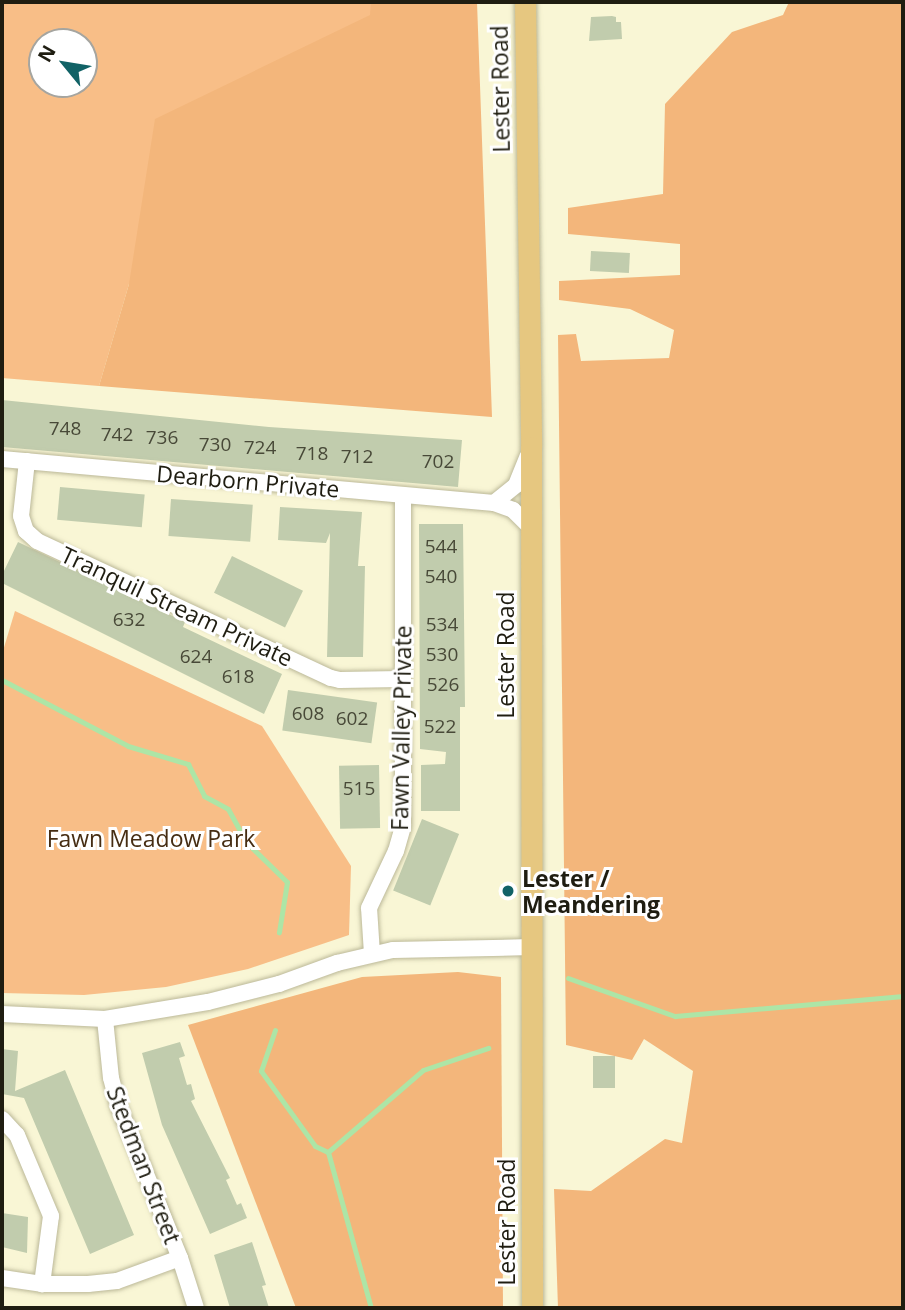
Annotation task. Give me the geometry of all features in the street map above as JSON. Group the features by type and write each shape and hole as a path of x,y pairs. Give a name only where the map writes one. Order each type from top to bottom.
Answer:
{"main road":[{"name":"Lester Road","path":"524,2 531,447 533,1308"}],"street":[{"path":"494,503 516,485 531,447"},
{"name":"Dearborn Private","path":"2,459 494,503 513,510 531,528"},
{"name":"Tranquil Stream Private","path":"27,461 21,516 26,531 37,541 331,678 401,679"},
{"name":"Fawn Valley Private","path":"372,954 369,908 396,851 403,826 403,496"},
{"path":"2,1014 105,1019 219,1000 372,954 417,947 531,947"},
{"name":"Stedman Street","path":"105,1019 111,1078 119,1107 180,1258 196,1308"},
{"path":"2,1119 18,1135 51,1216 42,1284"},
{"path":"2,1278 42,1284 88,1284 117,1280 180,1258"}],"green space":[{"path":"2,2 371,2 371,15 129,284 99,386 2,378"},
{"name":"Fawn Meadow Park","path":"15,611 262,726 351,866 349,935 248,969 166,987 84,995 2,993 2,654"}],"shaded area":[{"path":"371,2 477,2 492,417 99,386 129,284 155,119 370,15"},
{"path":"789,2 903,2 903,1308 558,1308 554,1189 591,1191 665,1139 682,1143 693,1071 644,1039 632,1060 566,1045 558,335 576,334 581,361 669,358 674,330 630,309 559,300 559,281 680,275 680,244 568,234 568,208 663,194 665,104 732,32 783,15"},
{"path":"458,972 501,977 503,1308 296,1308 188,1025 362,977"}],"building":[{"path":"591,17 616,17 616,22 621,22 622,39 589,41"},
{"path":"591,251 630,253 629,273 590,271"},
{"path":"2,400 269,427 462,440 458,487 2,447"},
{"path":"60,487 145,494 142,527 57,520"},
{"path":"171,499 253,505 250,542 168,536"},
{"path":"280,507 362,512 358,566 365,566 363,657 327,657 330,533 326,543 278,540"},
{"path":"419,524 463,524 465,707 460,707 460,811 421,811 421,765 445,764 446,752 420,749"},
{"path":"18,542 185,622 183,627 282,674 264,714 2,583 2,575"},
{"path":"232,556 303,591 285,627 214,593"},
{"path":"288,690 377,703 371,743 282,731"},
{"path":"379,765 380,828 340,829 339,766"},
{"path":"422,819 459,834 430,905 393,890"},
{"path":"180,1042 185,1056 179,1058 187,1085 191,1084 195,1099 191,1101 230,1178 226,1180 237,1205 241,1203 247,1218 210,1234 162,1125 142,1053"},
{"path":"2,1049 18,1051 15,1091 65,1070 134,1235 90,1254 24,1098 2,1094"},
{"path":"593,1056 615,1056 615,1088 593,1088"},
{"path":"2,1213 28,1217 27,1253 2,1247"},
{"path":"252,1242 266,1285 262,1286 269,1308 230,1308 214,1255"}],"waterway":[{"path":"2,680 128,746 188,764 204,796 228,809 246,842 287,882 279,932"},
{"path":"568,978 675,1016 903,996"},
{"path":"275,1030 261,1071 315,1146 328,1152 371,1308"},
{"path":"328,1152 423,1070 488,1048"}],"place":[{"name":"Lester / Meandering","path":"508,891"}]}
